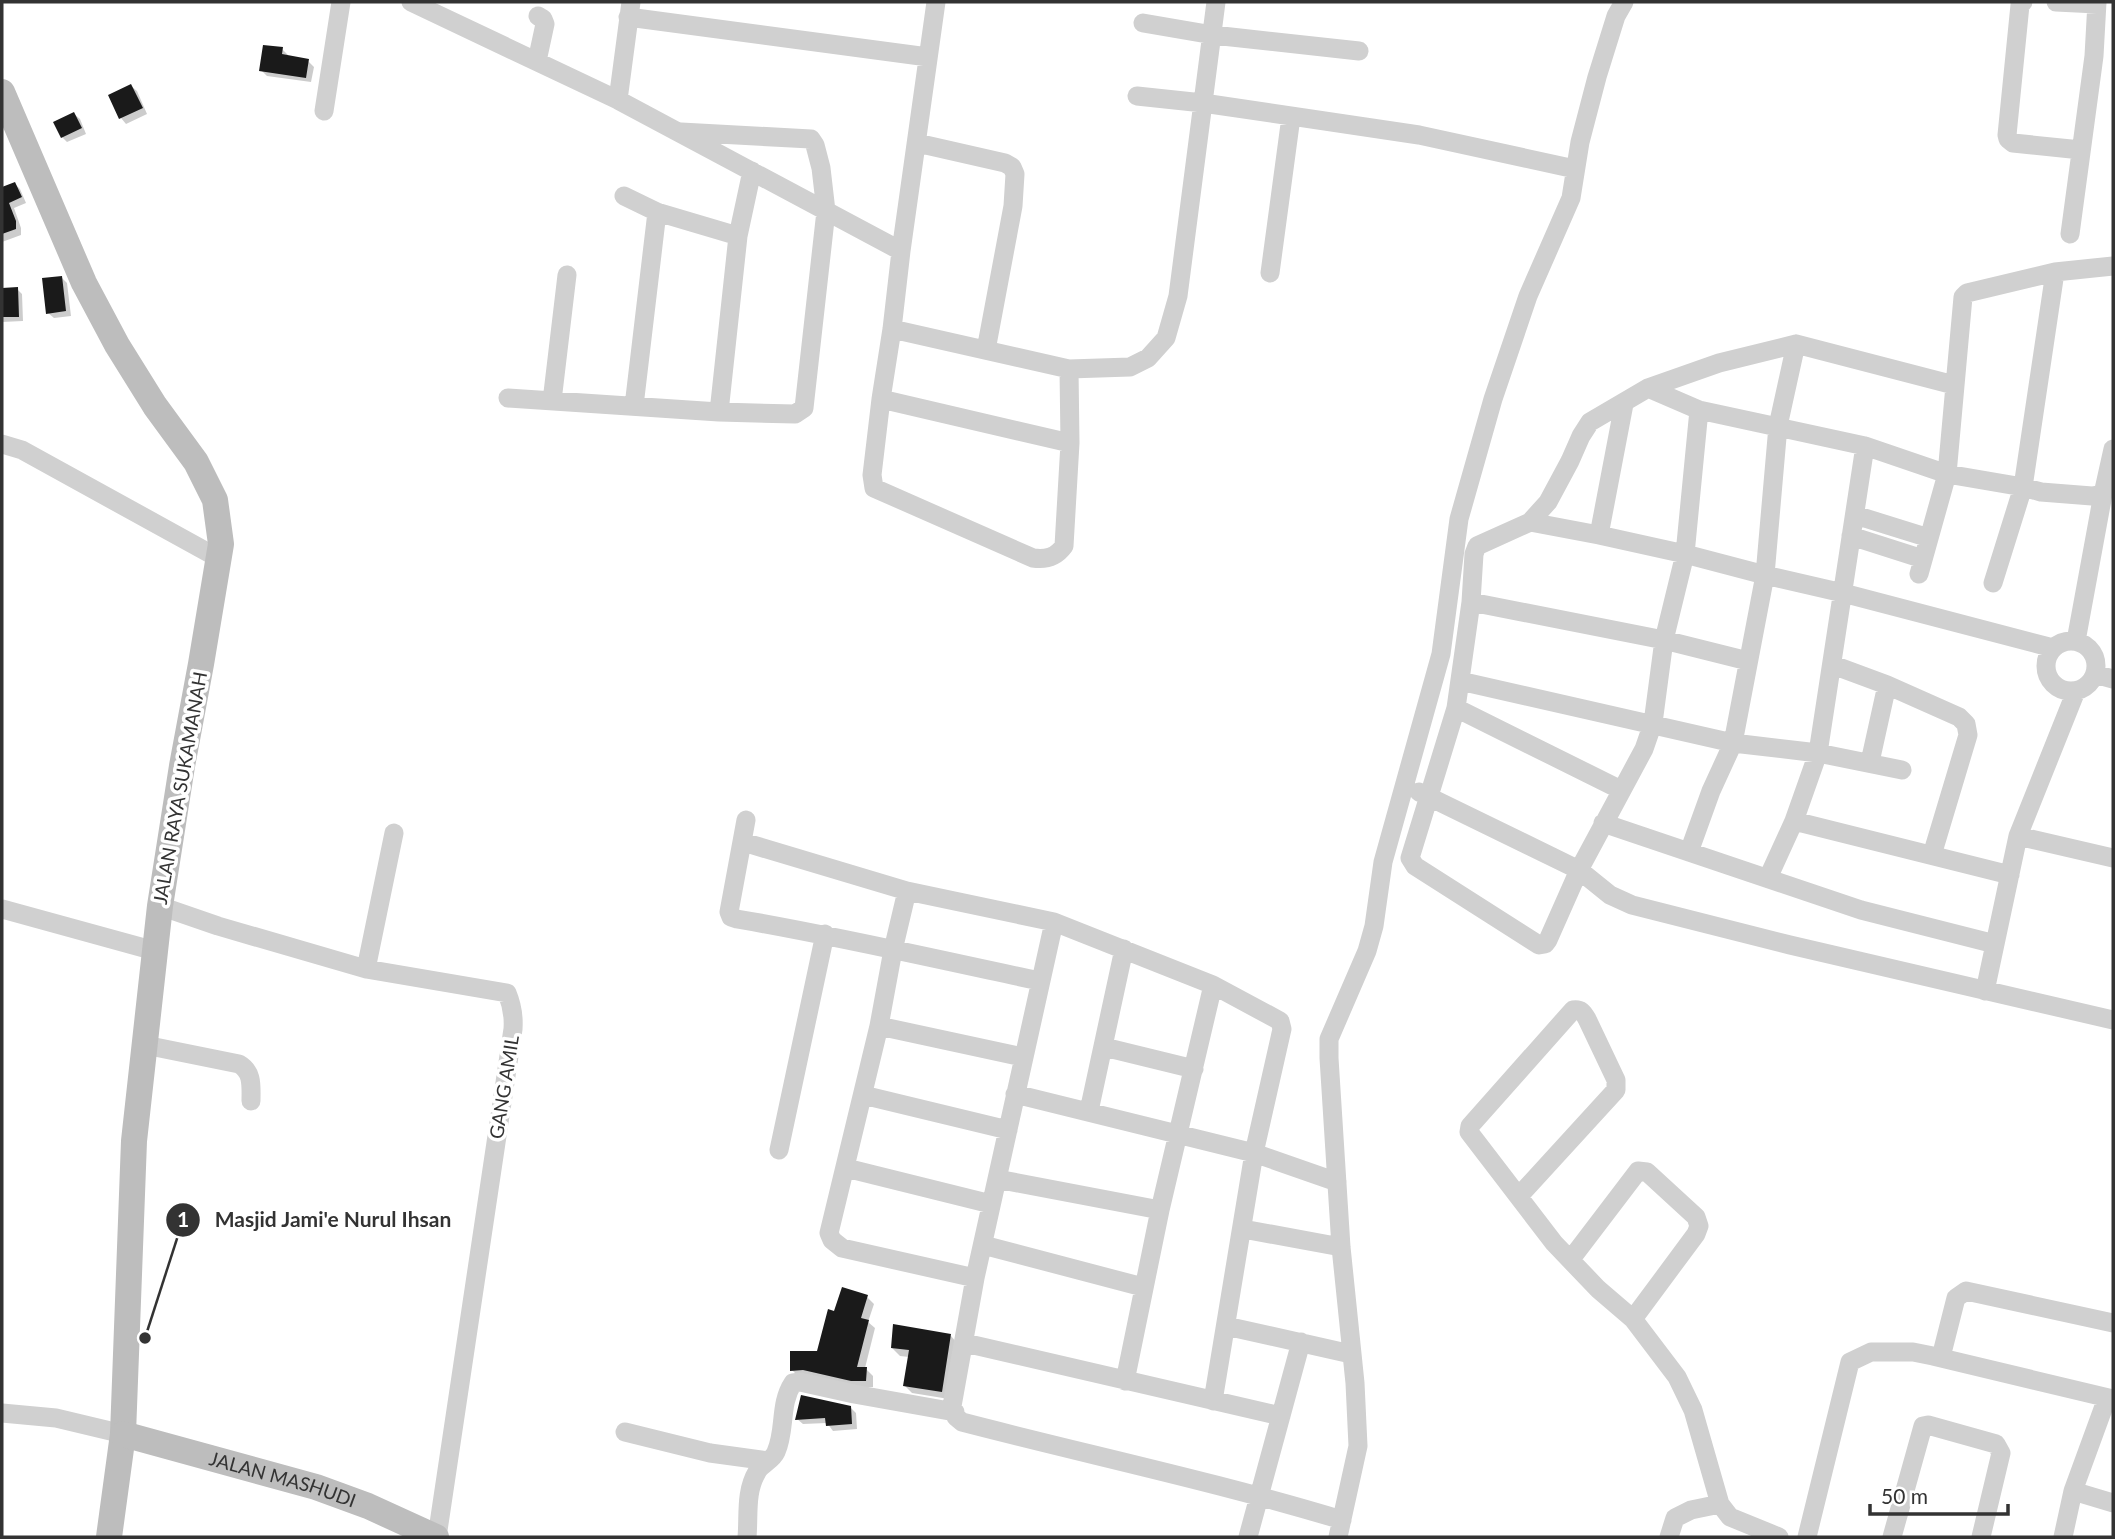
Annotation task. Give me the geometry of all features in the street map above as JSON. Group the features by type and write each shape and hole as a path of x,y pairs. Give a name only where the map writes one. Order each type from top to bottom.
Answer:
{"street":[{"path":"324,111 341,2"},
{"path":"411,2 618,100 901,251"},
{"path":"936,2 881,398 872,475 874,488 1033,558 1043,559 1059,553 1064,546 1070,443 1069,369"},
{"path":"892,329 1069,369 1130,367 1148,358 1166,338 1178,296 1216,2"},
{"path":"1054,922 975,1278 952,1406 956,1417 962,1422 1110,1460 1258,1494 1340,1528 1358,1446 1341,1247 1329,1040 1367,951 1374,926 1383,862 1441,654 1459,519 1493,399 1528,296 1571,198 1580,142 1597,77 1623,2"},
{"path":"2023,2 2020,5 2008,139 2013,143 2081,150"},
{"path":"2056,2 2097,3 2094,56 2070,234"},
{"path":"618,100 629,10 928,57"},
{"path":"537,61 545,24 538,16"},
{"path":"1143,23 1213,35 1359,51"},
{"name":"JALAN RAYA SUKAMANAH","path":"2,92 84,283 117,345 196,463 215,500 221,544 160,906 134,1141 123,1434 109,1537"},
{"path":"1137,96 1203,103 1419,135 1575,169"},
{"path":"1270,273 1291,117"},
{"path":"508,398 719,412 794,414 803,408 826,211 821,168 815,145 811,139 673,131"},
{"path":"917,143 1005,163 1012,167 1015,174 1013,206 986,350"},
{"path":"719,412 738,236 751,171"},
{"path":"624,196 657,212 738,236"},
{"path":"634,406 657,212"},
{"path":"1850,536 1921,567 1947,474 1963,297 1967,293 2055,272 2113,266"},
{"path":"1993,583 2023,487 2055,272"},
{"path":"552,401 567,275"},
{"path":"1699,410 1685,554 1664,640 1653,723 1644,749 1579,870 1548,940 1539,945 1412,863 1410,858 1456,708 1471,602 1474,554 1478,546 1530,522 1548,502 1590,422 1648,388 1719,363 1796,344 1954,385"},
{"path":"1689,852 1711,790 1733,743 1765,575 1778,426 1796,344"},
{"path":"1648,388 1699,410 1865,446 1947,474 2040,492 2092,496 2103,494"},
{"path":"881,398 1070,443"},
{"path":"1600,535 1624,404"},
{"path":"2,444 22,450 218,558"},
{"path":"1768,878 1794,821 1818,753 1865,446"},
{"path":"2076,641 2113,449"},
{"path":"1855,515 1929,538"},
{"path":"1530,522 1685,554 2053,648"},
{"path":"1471,602 1664,640 1748,661"},
{"path":"2076,641 2086,645 2093,653 2104,677 2077,691 2056,687 2046,668 2053,648 2064,642 2076,641"},
{"path":"1833,665 1888,685 1962,719 1968,729 1932,855"},
{"path":"1460,681 1733,743 1818,753 1902,770"},
{"path":"1870,762 1888,685"},
{"path":"1985,991 2018,836 2077,691"},
{"path":"1456,708 1621,790"},
{"path":"1405,787 1430,796 1579,870 1610,895 1632,905 2113,1020"},
{"path":"746,820 729,912 731,917 825,934 1040,981"},
{"path":"1794,821 2010,875"},
{"path":"1603,823 1861,910 1995,944"},
{"path":"366,970 394,833"},
{"path":"2018,836 2112,852"},
{"path":"743,842 907,891 1054,922 1213,985 1280,1021 1282,1025 1254,1153 1213,1401"},
{"path":"907,891 879,1026 829,1233 835,1244 842,1248 975,1278"},
{"name":"GANG AMIL","path":"160,906 366,970 507,993 514,1014 513,1029 437,1537"},
{"path":"2,909 155,951"},
{"path":"779,1150 825,934"},
{"path":"1089,1111 1124,949"},
{"path":"1125,1381 1160,1210 1213,985"},
{"path":"1519,1196 1616,1090 1616,1080 1587,1018 1578,1010 1573,1010 1468,1129 1531,1214 1598,1289 1633,1319 1677,1377 1693,1410 1716,1505 1730,1517 1779,1537"},
{"path":"879,1026 1023,1057"},
{"path":"145,1045 239,1064 251,1079 251,1101"},
{"path":"1104,1046 1194,1069"},
{"path":"1015,1094 1254,1153 1337,1182"},
{"path":"863,1095 1007,1130"},
{"path":"846,1168 991,1204"},
{"path":"1571,1259 1638,1171 1647,1172 1696,1217 1699,1226 1696,1234 1633,1319"},
{"path":"997,1178 1160,1210"},
{"path":"1243,1229 1341,1247"},
{"path":"983,1245 1143,1287"},
{"path":"1941,1357 1956,1298 1966,1291 2113,1323"},
{"path":"1226,1326 1351,1354"},
{"path":"1248,1537 1301,1342"},
{"path":"965,1343 1281,1416"},
{"path":"1807,1537 1850,1362 1871,1352 1913,1352 1941,1357 2110,1398 2073,1491 2063,1537"},
{"path":"747,1537 751,1483 758,1469 775,1455 781,1431 783,1405 795,1382 955,1412"},
{"path":"2,1413 56,1418 123,1434"},
{"path":"1892,1537 1921,1431 1923,1426 1928,1425 1996,1444 2001,1453 1981,1537"},
{"path":"625,1432 710,1453 768,1461"},
{"name":"JALAN MASHUDI","path":"123,1434 317,1487 437,1537"},
{"path":"2073,1491 2113,1503"},
{"path":"1669,1537 1675,1518 1691,1510 1716,1505"}],"building":[{"path":"263,45 283,47 282,54 309,59 306,78 259,71"},
{"path":"131,84 143,108 119,119 108,95"},
{"path":"74,112 82,128 61,138 53,122"},
{"path":"15,182 22,197 9,203 16,229 2,234 2,187"},
{"path":"62,276 66,311 46,314 42,278"},
{"path":"18,287 19,317 2,317 2,288"},
{"path":"842,1287 868,1295 861,1318 869,1320 857,1367 867,1367 866,1381 851,1381 803,1370 790,1371 790,1351 817,1351 828,1309 834,1311"},
{"path":"893,1324 951,1334 942,1392 903,1386 909,1350 891,1348"},
{"path":"801,1395 851,1406 852,1424 826,1426 825,1418 795,1420"}],"place":[{"name":"Masjid Jami'e Nurul Ihsan","path":"145,1338"}]}
